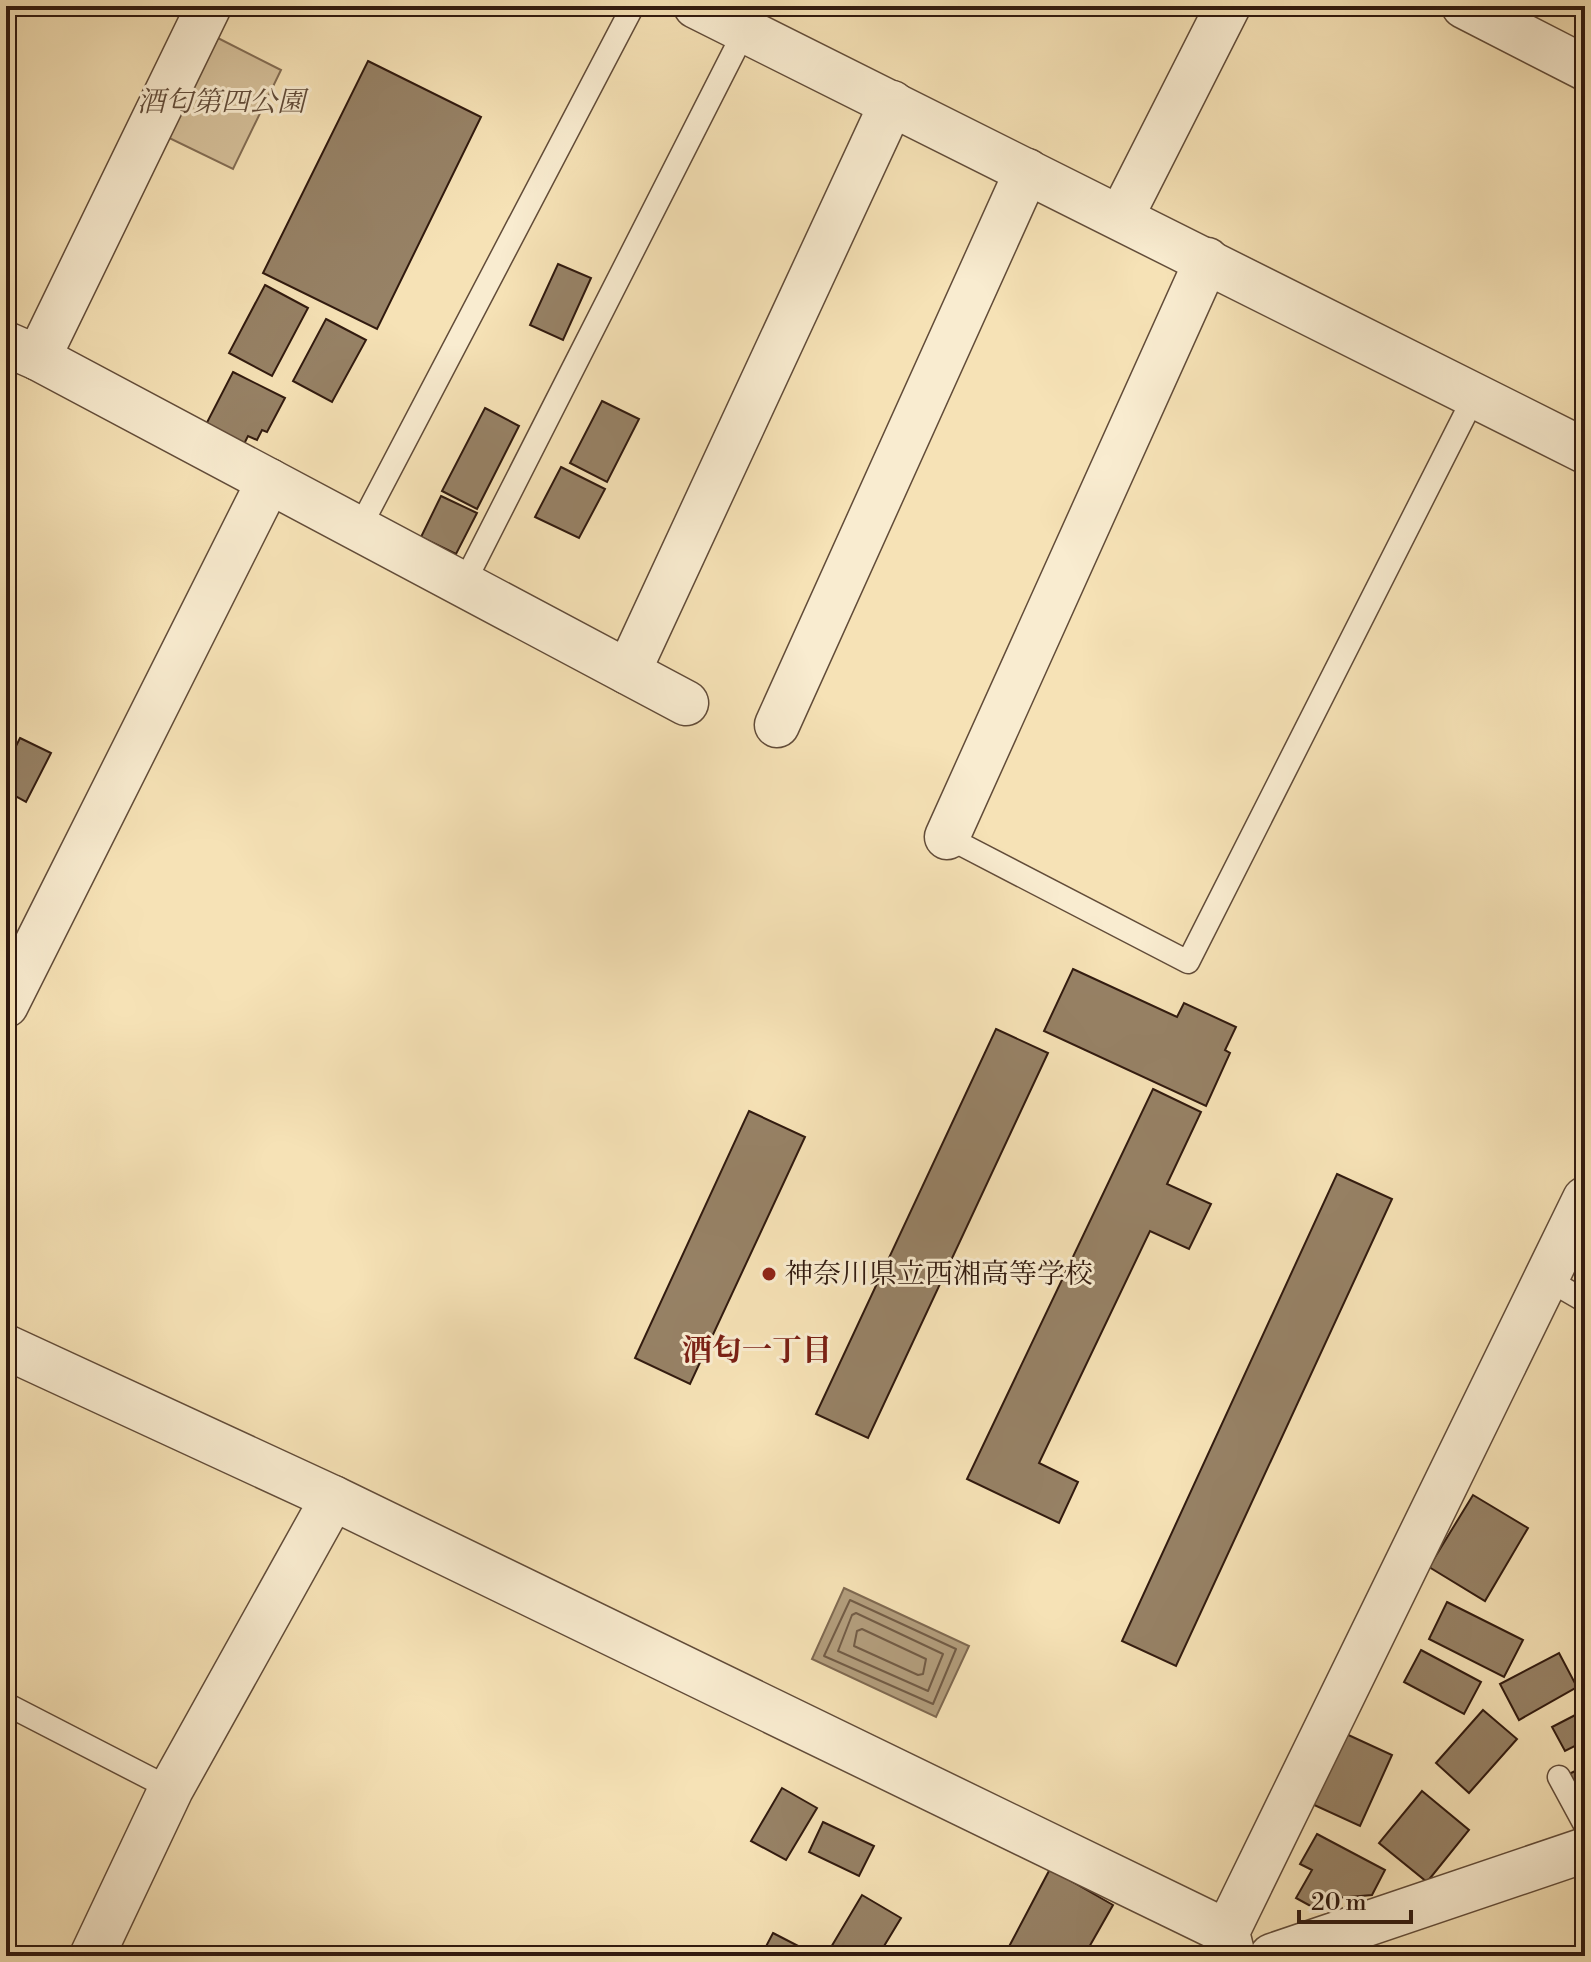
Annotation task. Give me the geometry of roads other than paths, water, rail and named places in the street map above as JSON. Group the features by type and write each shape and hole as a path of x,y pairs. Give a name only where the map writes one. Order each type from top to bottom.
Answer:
{"street":[{"path":"209,6 22,351 686,703"},
{"path":"696,6 1585,451"},
{"path":"1121,217 1228,6"},
{"path":"1464,6 1585,68"},
{"path":"628,672 892,103"},
{"path":"777,725 1027,171"},
{"path":"947,837 1207,260"},
{"path":"6,1005 269,481"},
{"path":"6,1347 333,1498 1230,1944 1585,1199"},
{"path":"92,1956 171,1789 333,1498"},
{"path":"1272,1956 1585,1850"}],"lane":[{"path":"359,529 633,6"},
{"path":"463,585 745,30"},
{"path":"947,837 1188,962 1474,397"},
{"path":"1547,1279 1585,1301"},
{"path":"6,1704 171,1789"},
{"path":"1559,1777 1585,1825"}],"water":[{"path":"844,1588 969,1646 936,1717 812,1659"}],"place":[{"name":"神奈川県立西湘高等学校","path":"769,1274"}],"district":[{"name":"酒匂一丁目","path":"757,1351"}],"park label":[{"name":"酒匂第四公園","path":"221,102"}]}
